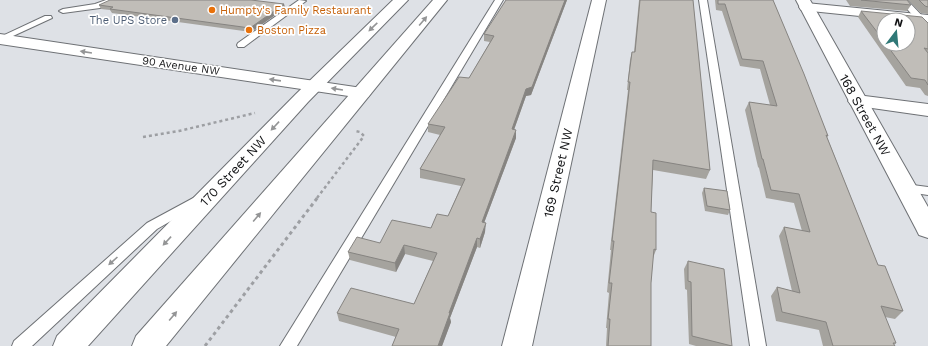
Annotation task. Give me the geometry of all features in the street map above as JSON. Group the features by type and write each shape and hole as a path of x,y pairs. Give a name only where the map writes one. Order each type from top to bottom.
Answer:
{"street":[{"name":"170 Street NW","path":"68,346 307,92 402,0"},
{"path":"147,346 440,0"},
{"name":"169 Street NW","path":"517,346 599,0"},
{"path":"804,3 925,22"},
{"name":"168 Street NW","path":"804,3 928,229"},
{"name":"90 Avenue NW","path":"1,42 356,99"},
{"path":"857,101 928,110"}],"lane":[{"path":"62,11 97,6 112,0"},
{"path":"288,346 499,0"},
{"path":"703,0 758,346"},
{"path":"903,0 925,22"},
{"path":"240,45 302,1"},
{"path":"1,42 48,18"},
{"path":"905,188 928,191"},
{"path":"20,346 152,226 214,191"}],"path":[{"path":"144,137 179,131 252,115 252,113 255,113"},
{"path":"206,346 364,136 360,132 354,130"}],"building":[{"path":"110,0 251,0 284,4 250,28 110,9 113,7 99,5"},
{"path":"506,0 565,0 532,87 526,89 512,129 516,130 482,222 486,223 480,239 477,238 438,346 392,346 399,329 337,313 351,288 414,304 437,253 404,245 395,263 348,252 357,237 380,243 392,220 431,228 437,214 448,216 465,179 420,169 445,127 428,124 459,77 469,78 494,36 484,34"},
{"path":"640,0 693,0 710,170 653,160 651,212 656,213 656,250 654,249 651,283 651,346 608,346 610,319 608,319 612,283 609,283 614,241 612,241 630,82 628,82 632,52 635,52"},
{"path":"718,0 773,0 804,74 828,136 826,135 878,265 885,266 903,311 881,306 896,343 893,343 895,346 833,346 826,322 782,312 777,287 800,293 784,227 810,232 799,194 771,190 762,159 749,102 777,106 763,61 742,59 725,4 718,4"},
{"path":"861,0 907,0 911,5"},
{"path":"919,0 928,0 928,7 925,6"},
{"path":"861,11 876,12 876,31"},
{"path":"916,16 922,17 928,23 928,49 924,48 928,53 928,85 925,80 911,78 892,52 916,52"},
{"path":"704,188 727,191 730,210 707,206"},
{"path":"688,261 724,269 732,346 692,336 691,282 688,281"}],"place":[{"name":"Humpty's Family Restaurant","path":"212,10"},
{"name":"The UPS Store","path":"175,20"},
{"name":"Boston Pizza","path":"249,30"}]}
